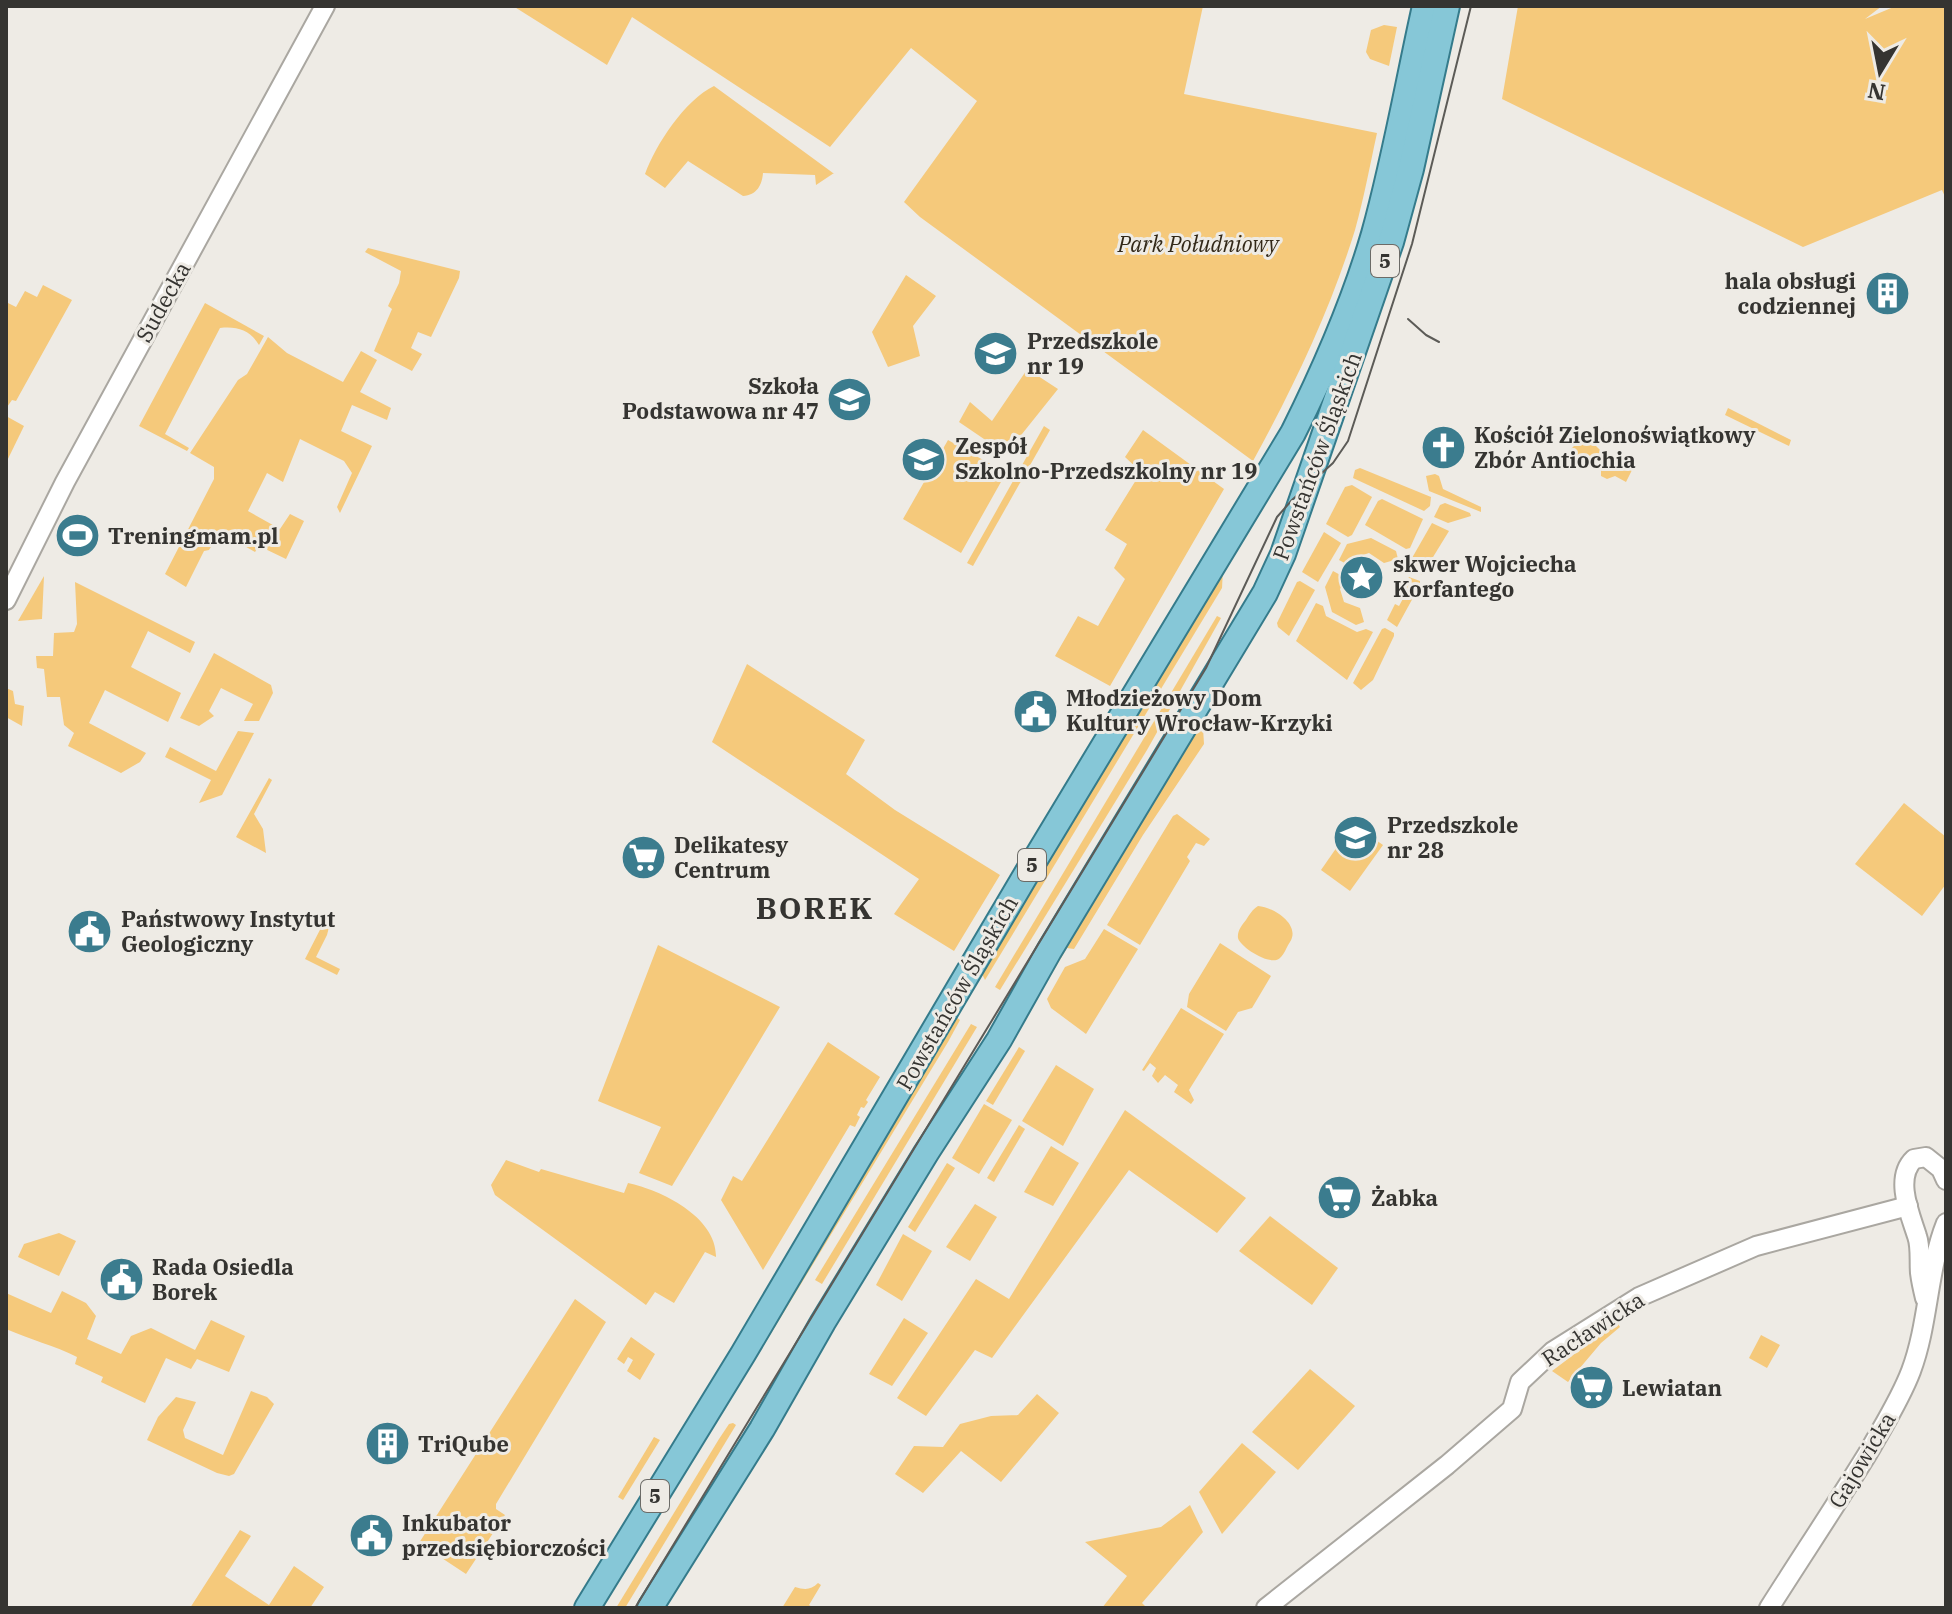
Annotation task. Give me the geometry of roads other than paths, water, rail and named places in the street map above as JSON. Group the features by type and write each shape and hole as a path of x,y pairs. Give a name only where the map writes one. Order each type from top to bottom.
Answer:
{"main road":[{"name":"Powstańców Śląskich","path":"587,1608 725,1385 1034,861 1293,433 1319,381 1348,310 1373,235 1425,6"},
{"name":"Powstańców Śląskich","path":"650,1608 762,1429 926,1153 999,1040 1049,951 1265,593 1287,543 1391,242 1411,169 1447,6"}],"street":[{"name":"Sudecka","path":"6,600 72,469 325,6"},
{"name":"Gajowicka","path":"1926,1300 1920,1275 1918,1236 1908,1206 1906,1169 1914,1159 1926,1157 1935,1162 1946,1180"},
{"name":"Racławicka","path":"1266,1608 1440,1471 1512,1409 1520,1382 1553,1351 1639,1297 1756,1246 1908,1206"},
{"name":"Gajowicka","path":"1769,1608 1839,1502 1900,1396 1918,1351 1926,1300 1943,1229"},
{"path":"1918,1236 1931,1240 1943,1229"}],"tram line":[{"path":"635,1608 1206,668 1277,517 1333,463 1348,441 1412,244 1471,6"},
{"path":"1408,319 1439,342"}],"place":[{"name":"hala obsługi codziennej","path":"1887,294"},
{"name":"Przedszkole nr 19","path":"996,354"},
{"name":"Szkoła Podstawowa nr 47","path":"850,399"},
{"name":"Kościół Zielonoświątkowy Zbór Antiochia","path":"1443,448"},
{"name":"Zespół Szkolno-Przedszkolny nr 19","path":"924,459"},
{"name":"Treningmam.pl","path":"77,536"},
{"name":"skwer Wojciecha Korfantego","path":"1362,577"},
{"name":"Młodzieżowy Dom Kultury Wrocław-Krzyki","path":"1035,711"},
{"name":"Przedszkole nr 28","path":"1356,838"},
{"name":"Delikatesy Centrum","path":"643,858"},
{"name":"Państwowy Instytut Geologiczny","path":"90,932"},
{"name":"Żabka","path":"1340,1198"},
{"name":"Rada Osiedla Borek","path":"121,1280"},
{"name":"Lewiatan","path":"1591,1388"},
{"name":"TriQube","path":"387,1444"},
{"name":"Inkubator przedsiębiorczości","path":"371,1536"}],"district":[{"name":"BOREK","path":"815,909"}],"park label":[{"name":"Park Południowy","path":"1198,244"}]}
